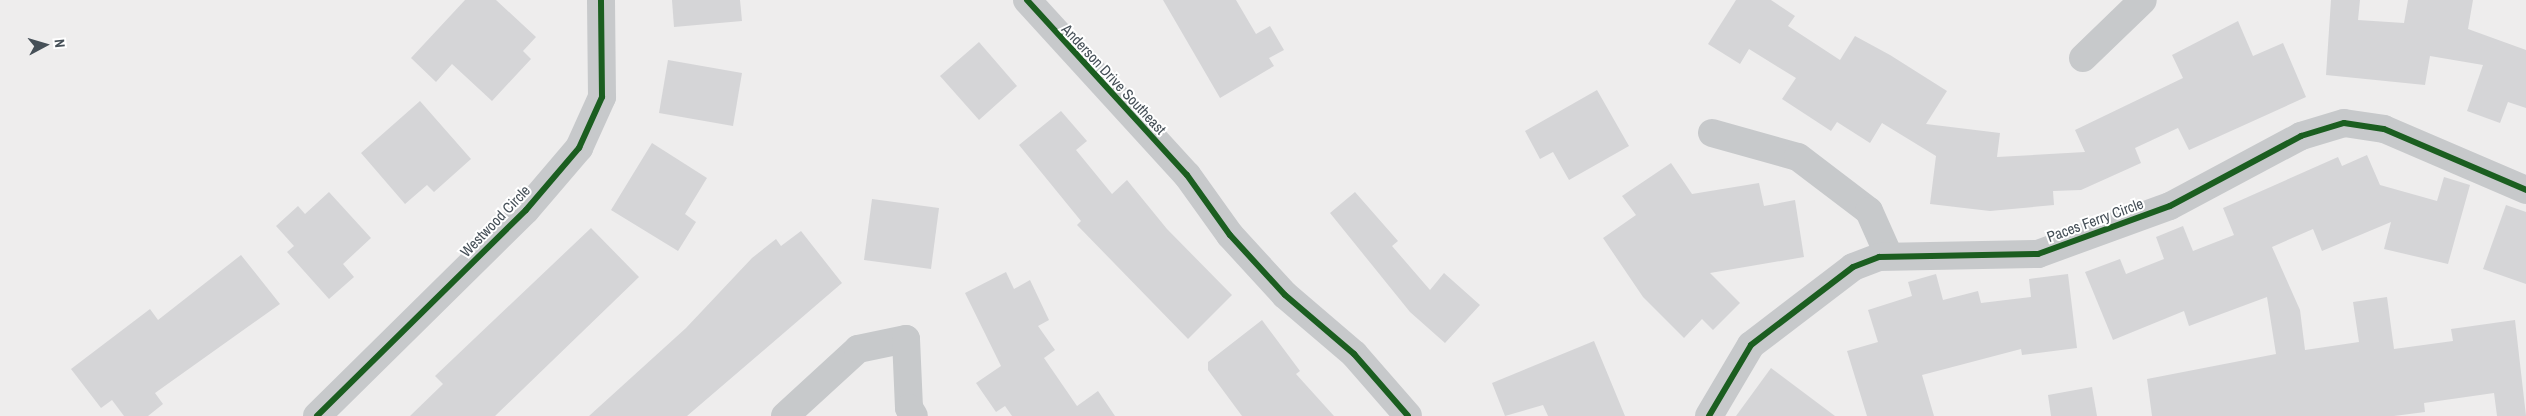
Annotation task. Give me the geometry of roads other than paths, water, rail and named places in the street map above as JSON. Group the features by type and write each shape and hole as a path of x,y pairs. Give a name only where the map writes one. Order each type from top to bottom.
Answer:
{"street":[{"name":"Westwood Circle","path":"317,416 526,210 579,148 602,97 601,0"},
{"name":"Anderson Drive Southeast","path":"1027,0 1187,175 1230,235 1284,296 1354,354 1408,416"},
{"path":"2083,58 2143,0"},
{"name":"Paces Ferry Circle","path":"1709,416 1751,345 1853,266 1889,256 2038,254 2170,206 2301,136 2344,123 2384,129 2526,190"},
{"path":"1712,133 1798,157 1869,211 1889,256"},
{"path":"785,416 858,349 906,339 909,408 914,416"}]}
